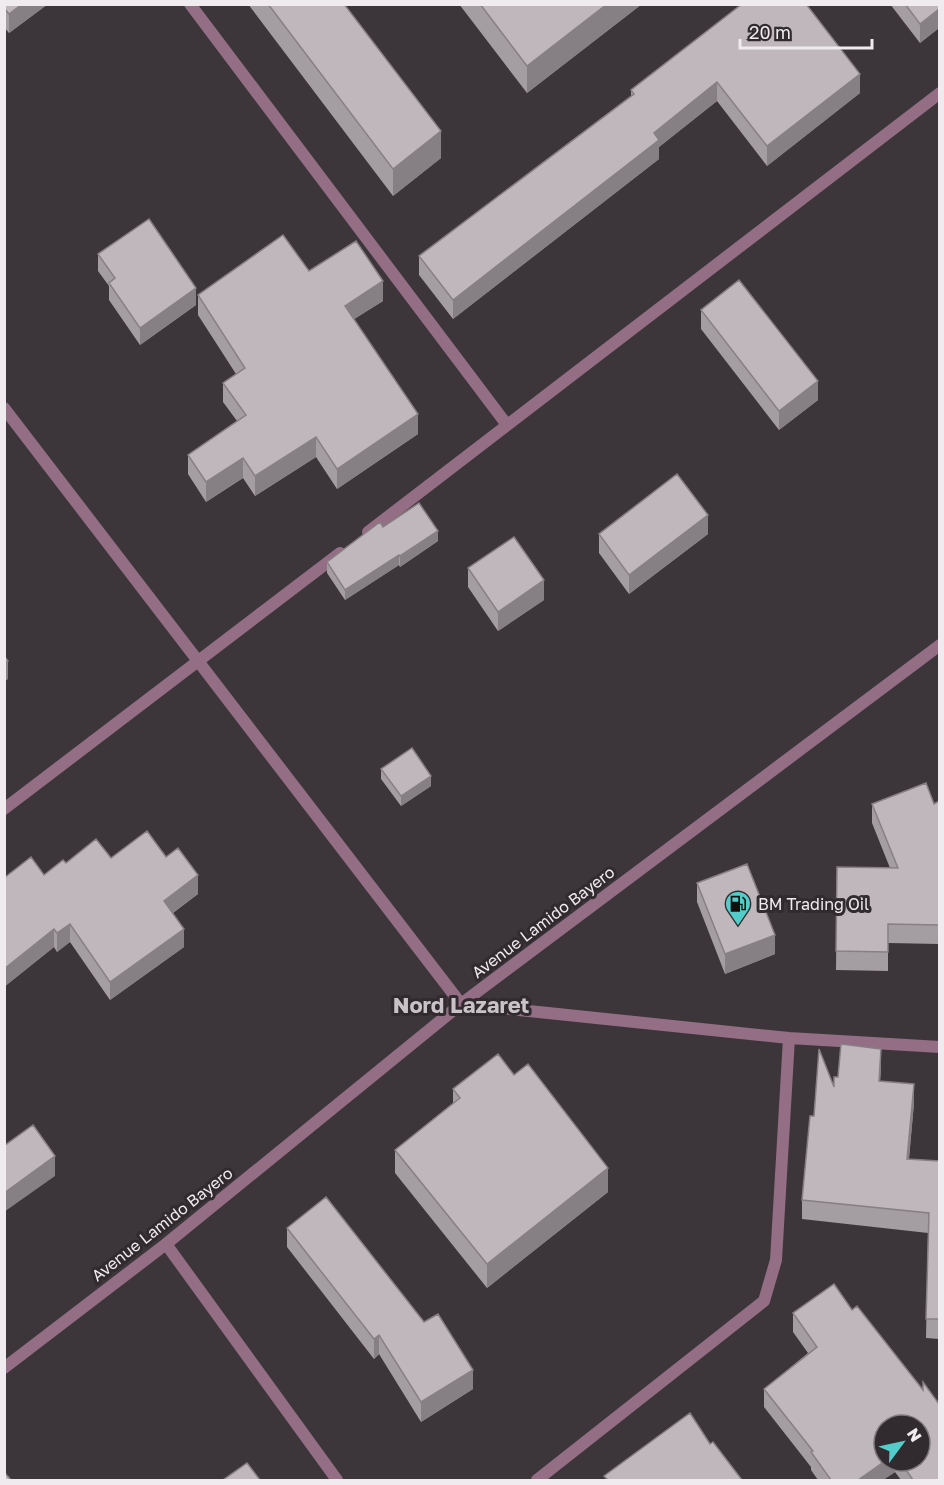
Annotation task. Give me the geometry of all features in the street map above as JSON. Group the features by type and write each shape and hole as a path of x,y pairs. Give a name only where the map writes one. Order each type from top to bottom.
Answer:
{"street":[{"path":"190,4 507,425"},
{"path":"4,809 199,662 939,93"},
{"path":"4,408 461,1004 789,1038 939,1047"},
{"name":"Avenue Lamido Bayero","path":"4,1368 166,1244 461,1004 939,645"},
{"path":"537,1480 764,1301 776,1260 789,1038"},
{"path":"166,1244 337,1480"}],"building":[{"path":"4,4 22,4 9,14"},
{"path":"268,4 344,4 441,131 393,169"},
{"path":"480,4 607,4 527,66"},
{"path":"742,4 806,4 860,74 767,146 717,82 654,133 659,140 453,300 419,256 634,94 631,90"},
{"path":"905,4 939,4 939,9 920,24"},
{"path":"149,219 196,288 140,328 109,283 115,278 98,254"},
{"path":"283,235 309,271 356,241 383,281 345,306 418,414 337,469 316,437 255,476 243,458 206,482 188,455 246,415 223,383 245,368 198,295"},
{"path":"739,280 818,381 779,411 701,310"},
{"path":"677,474 708,515 629,575 599,534"},
{"path":"419,503 438,531 345,590 327,562 380,522 383,527"},
{"path":"514,537 544,580 498,612 468,568"},
{"path":"412,748 431,776 401,796 381,769"},
{"path":"926,783 934,804 939,801 939,925 888,924 888,952 836,951 837,867 898,868 872,804"},
{"path":"147,831 166,857 178,848 198,875 164,901 184,929 110,982 70,924 57,933 54,929 4,969 4,878 31,857 44,875 63,860 66,863 96,839 111,858"},
{"path":"747,864 775,935 725,954 697,883"},
{"path":"841,1044 881,1049 879,1081 914,1084 907,1159 939,1161 939,1319 926,1319 929,1213 802,1200 810,1116 814,1116 819,1049 834,1087 834,1077 838,1077"},
{"path":"498,1054 514,1075 528,1064 608,1168 487,1264 395,1150 460,1098 453,1089"},
{"path":"33,1125 55,1156 4,1193 4,1146"},
{"path":"326,1197 424,1322 438,1314 473,1370 421,1402 379,1335 374,1339 287,1228"},
{"path":"834,1284 852,1310 857,1306 923,1390 923,1382 939,1404 939,1480 913,1480 908,1473 932,1473 932,1413 872,1413 872,1470 858,1480 831,1480 811,1452 813,1451 764,1389 817,1347 793,1313"},
{"path":"690,1413 710,1444 713,1442 742,1480 608,1480 604,1476"},
{"path":"247,1463 260,1480 223,1480"},
{"path":"4,1472 11,1480 4,1480"}],"place":[{"name":"BM Trading Oil","path":"738,927"}],"district":[{"name":"Nord Lazaret","path":"461,1004"}]}
